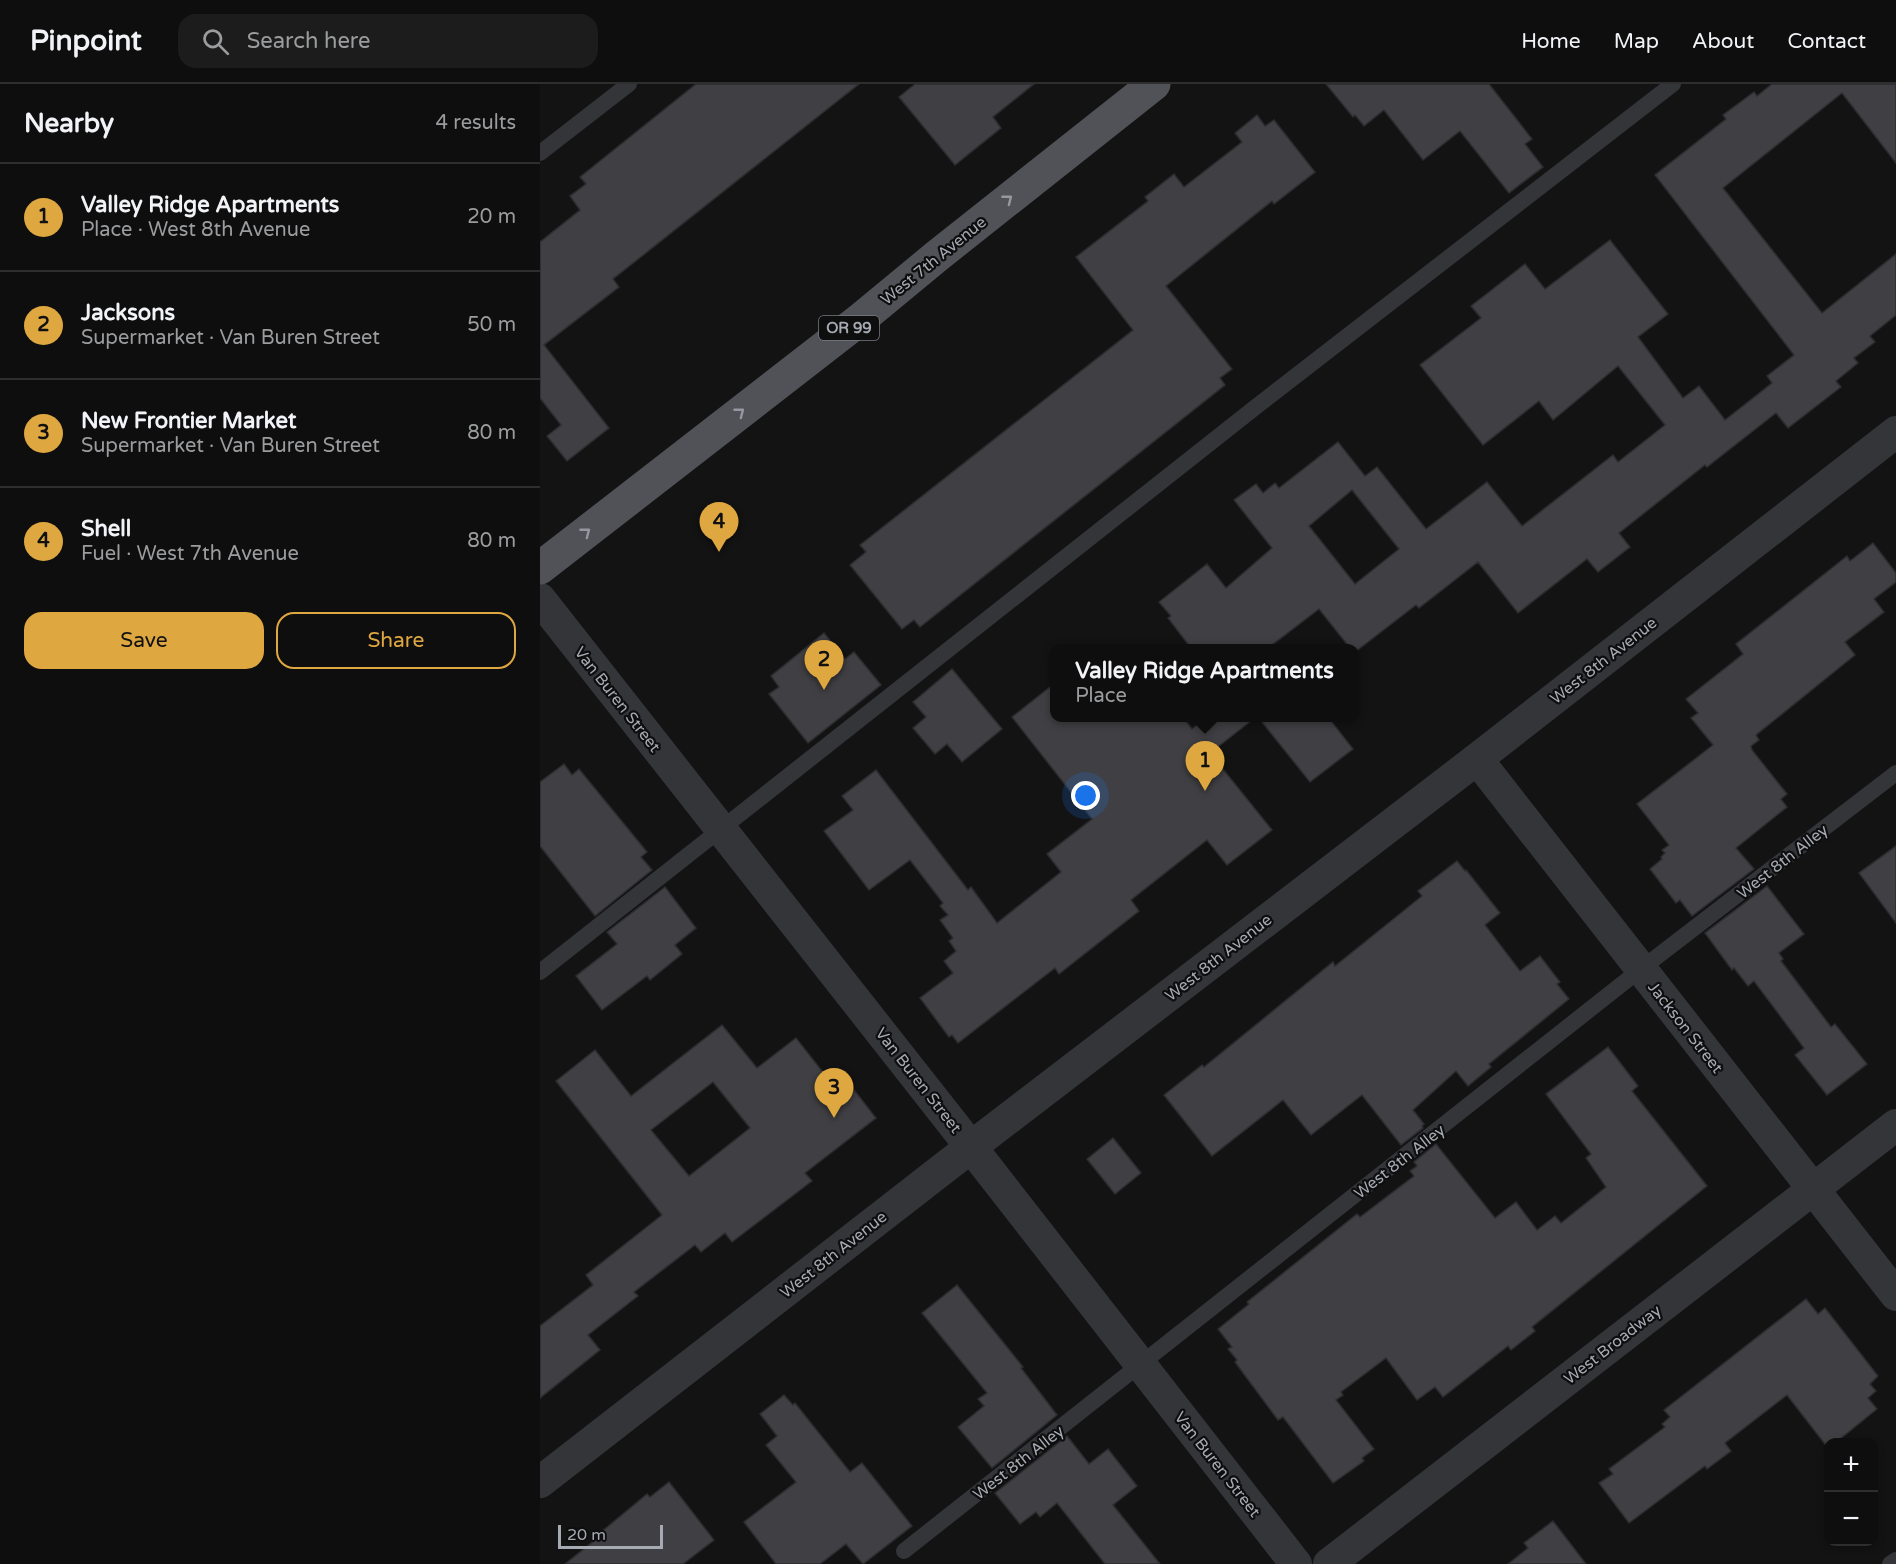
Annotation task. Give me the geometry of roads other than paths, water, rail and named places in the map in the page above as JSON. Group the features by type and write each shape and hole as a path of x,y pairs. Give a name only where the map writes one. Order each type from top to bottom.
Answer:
{"main road":[{"name":"West 7th Avenue","path":"540,568 862,318 1154,84"}],"street":[{"name":"West 8th Avenue","path":"540,1482 971,1147 1477,759 1896,432"},
{"name":"Van Buren Street","path":"540,598 1296,1564"},
{"name":"Jackson Street","path":"1477,759 1896,1295"},
{"name":"West Broadway","path":"1329,1564 1896,1125"}],"lane":[{"path":"540,153 629,84"},
{"path":"540,972 1248,414 1673,84"},
{"name":"West 8th Alley","path":"904,1551 1641,969 1896,773"},
{"path":"1890,1564 1896,1560"}],"place":[{"name":"Shell","path":"719,552"},
{"name":"Jacksons","path":"824,690"},
{"name":"Valley Ridge Apartments","path":"1205,791"},
{"name":"New Frontier Market","path":"834,1118"}]}
